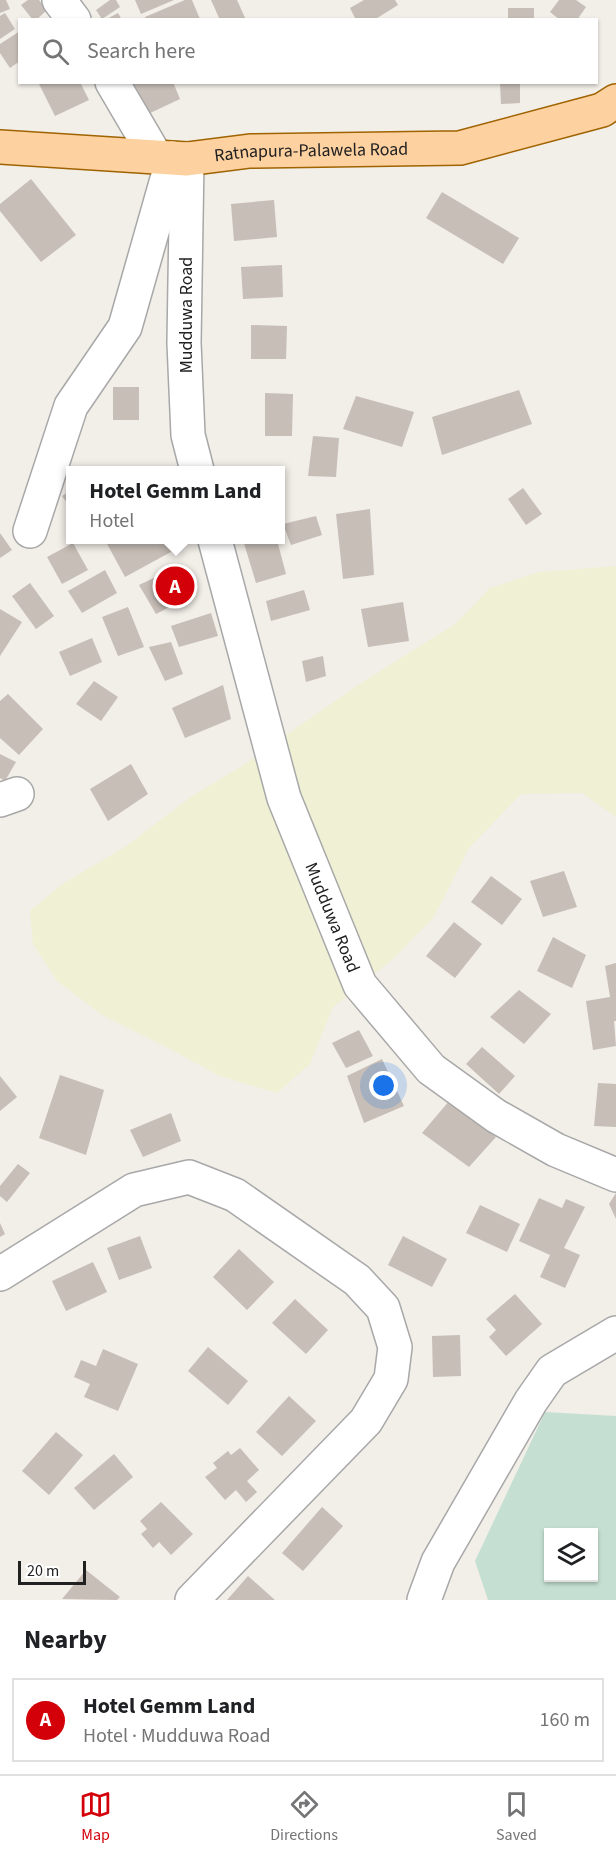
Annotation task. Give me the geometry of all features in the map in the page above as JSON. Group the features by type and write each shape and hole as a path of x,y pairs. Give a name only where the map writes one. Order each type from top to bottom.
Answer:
{"main road":[{"name":"Ratnapura-Palawela Road","path":"0,147 172,158 250,152 460,148 602,110 616,100"}],"street":[{"path":"59,0 72,18"},
{"path":"30,531 71,406 125,327 172,158 114,84"},
{"name":"Mudduwa Road","path":"172,158 188,435 196,466"},
{"name":"Mudduwa Road","path":"216,544 284,798 360,985 431,1069 496,1116 556,1150 616,1175"},
{"path":"0,1274 134,1190 189,1178 235,1195 357,1280 383,1308 395,1347 391,1379 366,1421 192,1600"},
{"path":"424,1600 438,1562 531,1401 552,1371 616,1333"}],"green space":[{"path":"616,566 616,817 582,793 521,794 469,848 434,917 393,959 333,1007 310,1064 277,1093 220,1076 102,1015 57,981 33,944 30,911 62,884 125,847 192,796 239,768 358,685 455,624 490,588 539,572"},
{"path":"545,1412 616,1416 616,1600 488,1600 475,1561"}],"building":[{"path":"0,0 6,0 10,9 0,13"},
{"path":"28,0 39,0 47,10 38,18 31,18 21,5"},
{"path":"110,0 116,0 120,7 104,18 96,10"},
{"path":"135,0 174,0 141,14"},
{"path":"185,0 192,0 200,18 145,18"},
{"path":"211,0 237,0 245,18 219,18"},
{"path":"364,0 395,0 398,5 377,18 355,18 350,8"},
{"path":"559,0 576,0 586,7 578,18 558,18 550,12"},
{"path":"508,8 534,8 534,18 508,18"},
{"path":"5,13 15,29 0,39 0,16"},
{"path":"118,13 121,18 109,18"},
{"path":"18,32 18,62 10,68 0,53 0,44"},
{"path":"39,84 81,84 89,100 55,116"},
{"path":"134,84 174,84 180,99 148,114"},
{"path":"500,84 520,84 520,103 501,104"},
{"path":"31,179 76,235 41,262 0,211 0,204"},
{"path":"442,192 519,238 503,264 426,218"},
{"path":"274,200 277,237 234,241 231,204"},
{"path":"282,265 283,297 243,299 241,267"},
{"path":"251,325 287,326 286,359 251,359"},
{"path":"113,387 139,387 139,420 113,420"},
{"path":"519,390 532,424 442,455 432,417"},
{"path":"265,393 293,394 292,436 265,436"},
{"path":"356,396 414,412 402,447 343,429"},
{"path":"313,436 339,438 336,477 308,476"},
{"path":"523,488 542,514 526,525 508,499"},
{"path":"370,509 374,575 343,579 336,514"},
{"path":"316,516 322,535 291,545 285,524"},
{"path":"0,533 12,550 0,558"},
{"path":"74,544 88,570 62,584 47,557"},
{"path":"107,544 178,544 180,547 125,577"},
{"path":"244,544 278,544 286,574 256,583"},
{"path":"177,567 191,596 156,614 139,585"},
{"path":"105,570 117,593 82,613 68,591"},
{"path":"30,583 54,616 36,629 12,596"},
{"path":"304,590 310,610 271,621 266,601"},
{"path":"403,602 409,641 368,647 361,609"},
{"path":"128,607 144,647 118,656 102,617"},
{"path":"0,609 22,622 0,656"},
{"path":"211,613 218,636 179,647 171,626"},
{"path":"92,638 102,662 70,676 59,652"},
{"path":"171,642 183,674 165,681 149,647"},
{"path":"323,656 326,676 306,682 302,661"},
{"path":"94,681 118,697 101,721 76,704"},
{"path":"223,685 231,719 185,738 172,708"},
{"path":"8,694 43,729 19,755 0,738 0,701"},
{"path":"0,754 16,762 5,781 0,778"},
{"path":"131,764 148,794 108,821 90,789"},
{"path":"564,871 577,907 543,917 530,881"},
{"path":"491,876 522,899 502,925 471,902"},
{"path":"454,922 482,944 455,978 426,956"},
{"path":"553,937 586,955 572,988 537,971"},
{"path":"616,963 616,1021 614,1021 616,1046 593,1050 586,1001 610,997 605,966"},
{"path":"519,990 551,1014 524,1044 490,1017"},
{"path":"359,1030 373,1056 346,1068 332,1043"},
{"path":"482,1047 515,1076 499,1094 466,1064"},
{"path":"382,1059 404,1106 364,1123 347,1076"},
{"path":"60,1075 104,1090 86,1155 39,1138"},
{"path":"0,1076 17,1097 0,1111"},
{"path":"598,1083 616,1084 616,1127 594,1126"},
{"path":"450,1100 496,1137 469,1167 422,1133"},
{"path":"171,1113 181,1141 143,1157 130,1130"},
{"path":"18,1164 30,1173 7,1202 0,1196 0,1186"},
{"path":"616,1193 616,1219 609,1204"},
{"path":"539,1198 562,1208 566,1199 585,1207 564,1248 580,1255 565,1288 540,1277 550,1255 519,1241"},
{"path":"480,1205 520,1224 507,1252 466,1233"},
{"path":"0,1223 5,1234 0,1237"},
{"path":"140,1236 152,1268 119,1280 107,1248"},
{"path":"403,1236 447,1259 432,1287 388,1265"},
{"path":"239,1249 274,1282 247,1310 213,1277"},
{"path":"93,1262 107,1292 66,1311 52,1281"},
{"path":"515,1294 542,1324 506,1356 489,1337 496,1330 486,1319"},
{"path":"295,1299 328,1330 306,1354 272,1323"},
{"path":"460,1335 461,1376 433,1377 432,1336"},
{"path":"208,1347 248,1381 228,1405 188,1371"},
{"path":"103,1349 138,1364 118,1411 84,1397 90,1384 74,1377 81,1360 96,1366"},
{"path":"289,1396 316,1421 282,1456 256,1432"},
{"path":"56,1432 83,1455 49,1495 22,1471"},
{"path":"240,1448 259,1470 247,1481 257,1492 246,1502 236,1490 225,1500 205,1477 217,1468 213,1463 228,1451 231,1455"},
{"path":"114,1454 133,1477 94,1510 74,1488"},
{"path":"161,1502 193,1534 171,1555 159,1542 153,1548 141,1534 147,1529 140,1521"},
{"path":"322,1507 343,1526 303,1571 282,1553"},
{"path":"86,1570 120,1597 117,1600 62,1599"},
{"path":"248,1576 275,1600 227,1600"}],"place":[{"name":"Hotel Gemm Land","path":"175,586"}]}
